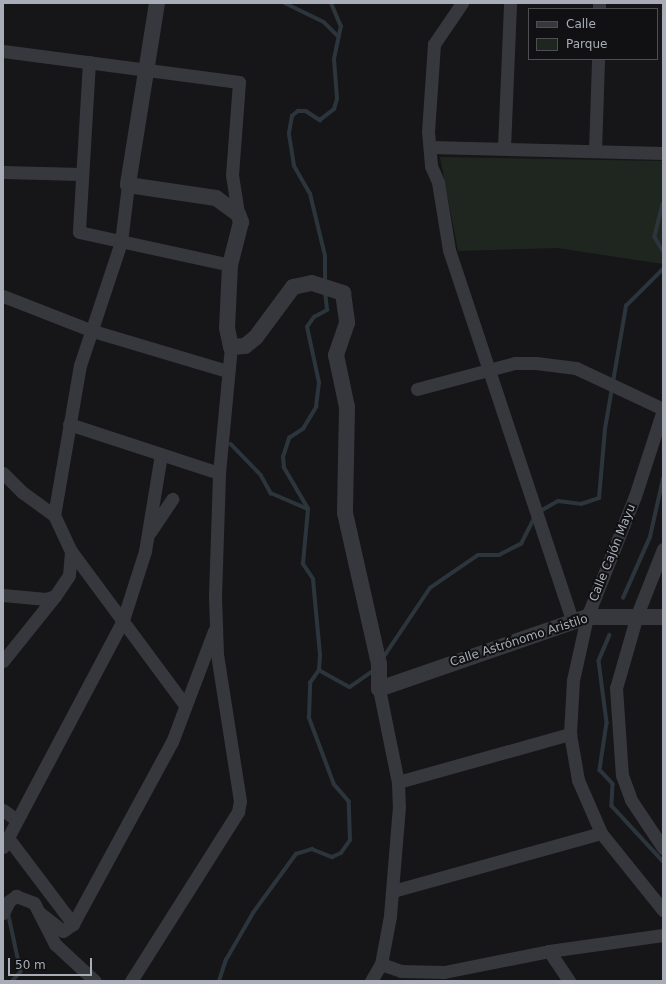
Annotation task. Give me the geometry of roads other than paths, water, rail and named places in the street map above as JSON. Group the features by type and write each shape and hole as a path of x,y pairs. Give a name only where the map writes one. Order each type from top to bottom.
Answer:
{"street":[{"path":"54,515 66,463 69,424 80,365 93,331 121,242 128,185 148,70 157,3"},
{"path":"462,3 434,44 429,116 431,166 438,182 449,250 580,619"},
{"path":"504,148 510,3"},
{"path":"3,51 240,82 232,175 232,193 238,214 240,234 230,265 227,328 231,347 227,371 219,473 216,624 223,702 240,801 235,816 131,981"},
{"path":"595,151 598,60"},
{"path":"89,62 81,174 79,232 230,265"},
{"path":"431,147 663,153"},
{"path":"3,172 81,174"},
{"path":"128,185 216,198 238,214"},
{"path":"231,347 245,346 256,337 293,287 312,283 332,288 343,293 347,322 336,355 347,407 345,513 379,664 379,689 398,782 393,892 381,964 371,981"},
{"path":"3,296 93,331 227,371"},
{"path":"417,389 490,369 536,363 576,368 663,409"},
{"name":"Calle Cajón Mayu","path":"663,409 635,496 580,619 570,734 578,780 601,833 663,910"},
{"path":"69,424 219,473"},
{"path":"73,924 5,843 123,620 148,535 161,454"},
{"path":"3,473 22,492 54,515 71,551 185,704"},
{"path":"148,535 172,499"},
{"path":"663,550 637,615 616,688 621,768 631,800 663,848"},
{"path":"3,661 55,596 69,575 71,551"},
{"path":"3,595 46,599 55,596"},
{"name":"Calle Astrónomo Aristilo","path":"379,689 580,619 637,615 663,616"},
{"path":"40,913 63,931 73,924 172,742 216,624"},
{"path":"169,681 179,685 196,675"},
{"path":"398,782 570,734"},
{"path":"3,810 17,820"},
{"path":"393,892 601,833"},
{"path":"3,913 9,901 16,896 34,903 55,944 94,981"},
{"path":"381,964 401,971 447,977 549,951 663,935"},
{"path":"549,951 569,981"}],"waterway":[{"path":"285,3 324,22 339,37"},
{"path":"325,282 325,256 310,194 294,166 289,133 292,116 298,111 306,111 320,120 334,109 337,99 334,59 341,27 331,3"},
{"path":"663,204 655,237 663,251"},
{"path":"539,512 558,501 581,504 599,498 605,429 626,306 663,269"},
{"path":"219,981 226,960 253,913 296,854 312,849 332,857 341,853 350,840 349,802 334,785 309,718 310,683 319,670 320,655 313,579 303,564 308,509 284,468 283,457 289,438 303,429 316,407 319,383 307,327 314,317 327,310 325,292"},
{"path":"231,444 261,475 271,493 308,509"},
{"path":"623,598 650,537 663,479"},
{"path":"383,658 430,588 478,555 499,555 521,544 535,516"},
{"path":"610,635 599,661 607,723 600,770 613,784 612,806 663,861"},
{"path":"319,670 350,687 373,671"},
{"path":"8,911 21,972 13,981"}]}
